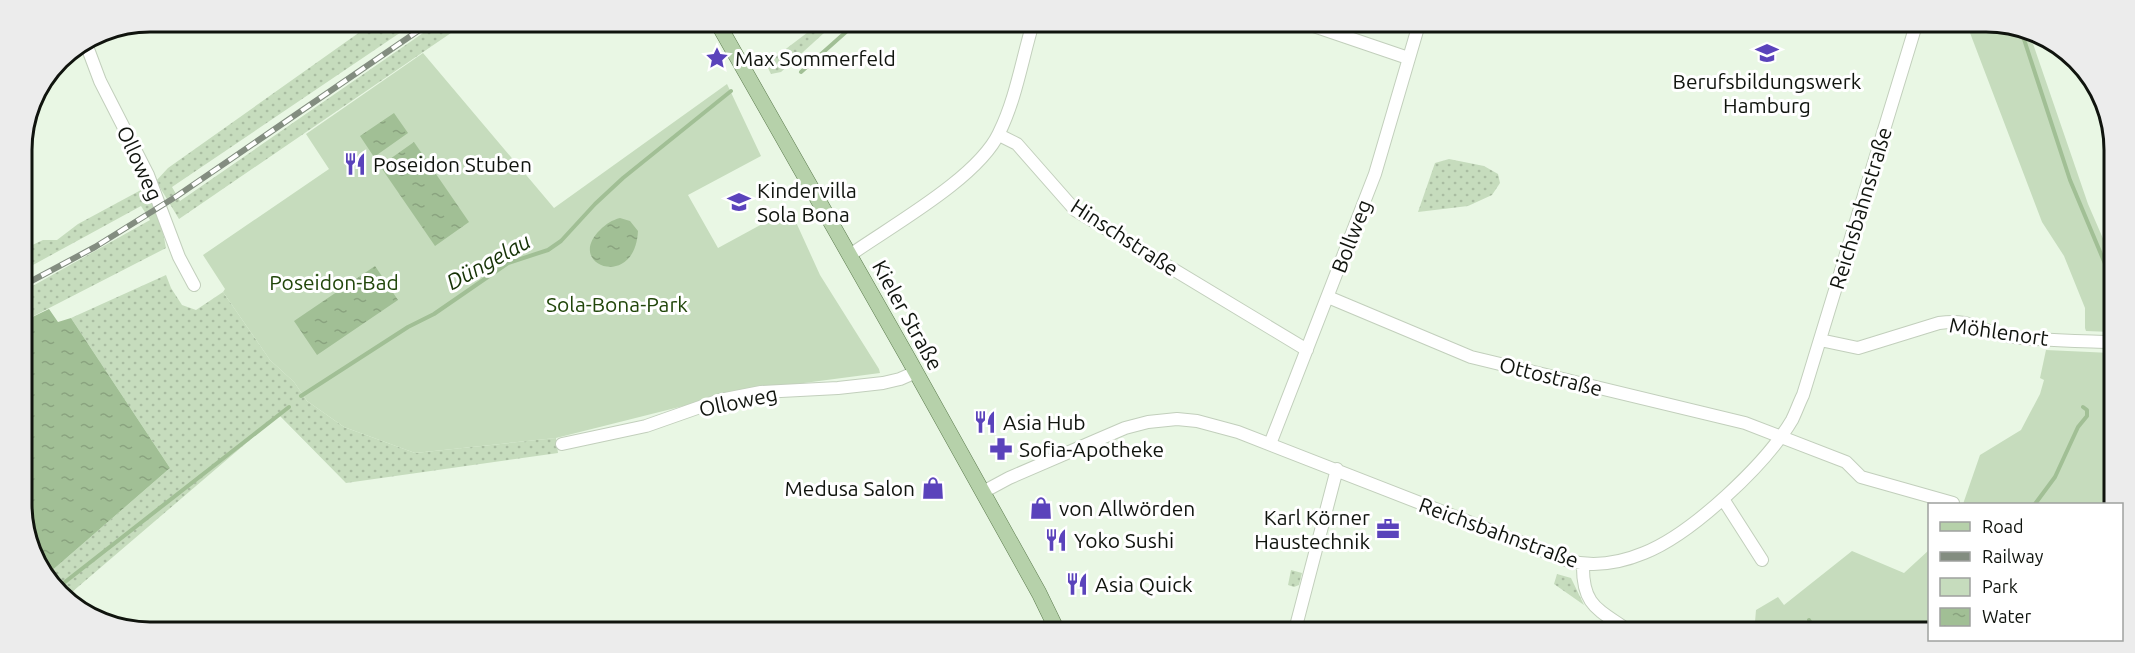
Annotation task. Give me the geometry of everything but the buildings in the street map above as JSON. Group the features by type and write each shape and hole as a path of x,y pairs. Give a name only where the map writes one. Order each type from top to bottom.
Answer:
{"main road":[{"name":"Kieler Straße","path":"723,32 916,372 1052,622"}],"street":[{"path":"850,255 946,189 988,151 999,135 1009,109 1030,32"},
{"path":"1332,32 1408,58"},
{"name":"Bollweg","path":"1270,444 1375,174 1416,32"},
{"name":"Reichsbahnstraße","path":"983,492 1009,478 1125,428 1159,420 1197,421 1238,432 1337,469 1559,558 1583,564 1611,563 1646,553 1682,531 1723,500 1753,469 1792,419 1803,395 1914,32"},
{"name":"Olloweg","path":"88,48 100,81 148,175 179,257 194,285"},
{"name":"Hinschstraße","path":"999,135 1017,144 1075,210 1307,350"},
{"name":"Ottostraße","path":"1328,297 1471,357 1745,423 1846,462 1861,477 1953,503"},
{"name":"Möhlenort","path":"1820,340 1858,348 1939,322 1962,321 2009,336 2104,342"},
{"name":"Olloweg","path":"562,444 646,426 720,400 761,392 883,383 900,380 916,372"},
{"path":"1297,621 1337,469"},
{"path":"1723,500 1762,560"},
{"path":"1583,564 1584,588 1588,599 1616,621"}],"green space":[{"path":"360,32 401,32 172,187 180,201 425,32 452,32 179,219 156,181 168,168"},
{"path":"808,32 825,32 781,72 771,74 766,64"},
{"path":"1970,32 2001,33 2032,41 2088,204 2104,241 2104,332 2086,331 2085,308 2064,256 2042,222"},
{"path":"423,53 554,208 727,84 761,156 688,195 718,248 790,209 820,275 880,373 743,391 556,438 415,453 344,427 307,401 294,382 270,360 223,292 225,289 203,255 329,169 306,134"},
{"path":"1449,159 1484,166 1498,174 1500,183 1492,195 1468,206 1418,212 1435,163"},
{"path":"141,190 156,209 166,248 32,317 32,286 150,220 141,206 32,266 32,245 43,240 57,240 78,224"},
{"path":"166,275 182,305 196,310 223,292 270,360 294,382 307,401 344,427 415,453 556,438 558,453 346,483 279,415 72,592 52,570 170,468 71,318"},
{"path":"2046,350 2104,353 2104,503 1963,503 1980,455 2021,430 2040,394 2044,380 2040,378"},
{"path":"1852,551 1904,573 1928,551 1928,621 1755,621 1756,610 1778,597 1784,605"},
{"path":"1291,570 1302,573 1299,585 1294,587 1288,585"},
{"path":"1557,574 1571,578 1584,605 1554,584"}],"water":[{"path":"394,113 408,133 374,157 360,136"},
{"path":"414,142 469,222 435,246 380,166"},
{"path":"620,218 630,221 638,231 634,250 626,261 615,266 604,266 595,262 590,253 591,243 600,230"},
{"path":"375,266 398,300 317,355 294,321"},
{"path":"49,309 58,322 71,318 170,468 52,570 38,541 33,519 32,317"}],"waterway":[{"name":"Düngelau","path":"801,72 846,32"},
{"path":"2024,38 2070,180 2104,261"},
{"name":"Düngelau","path":"301,396 408,327 434,314 508,263 548,250 561,241 623,178 731,91"},
{"name":"Düngelau","path":"63,583 289,407"},
{"path":"2036,503 2055,477 2078,427 2087,416 2087,410 2083,407"}],"railway":[{"path":"32,281 95,247 177,196 416,32"}],"place":[{"name":"Berufsbildungswerk Hamburg","path":"1767,53"},
{"name":"Max Sommerfeld","path":"717,58"},
{"name":"Poseidon Stuben","path":"355,164"},
{"name":"Kindervilla Sola Bona","path":"739,202"},
{"name":"Asia Hub","path":"985,422"},
{"name":"Sofia-Apotheke","path":"1001,449"},
{"name":"Medusa Salon","path":"933,488"},
{"name":"von Allwörden","path":"1041,508"},
{"name":"Karl Körner Haustechnik","path":"1388,529"},
{"name":"Yoko Sushi","path":"1056,540"},
{"name":"Asia Quick","path":"1077,584"}],"park label":[{"name":"Poseidon-Bad","path":"334,282"},
{"name":"Sola-Bona-Park","path":"617,304"}]}
